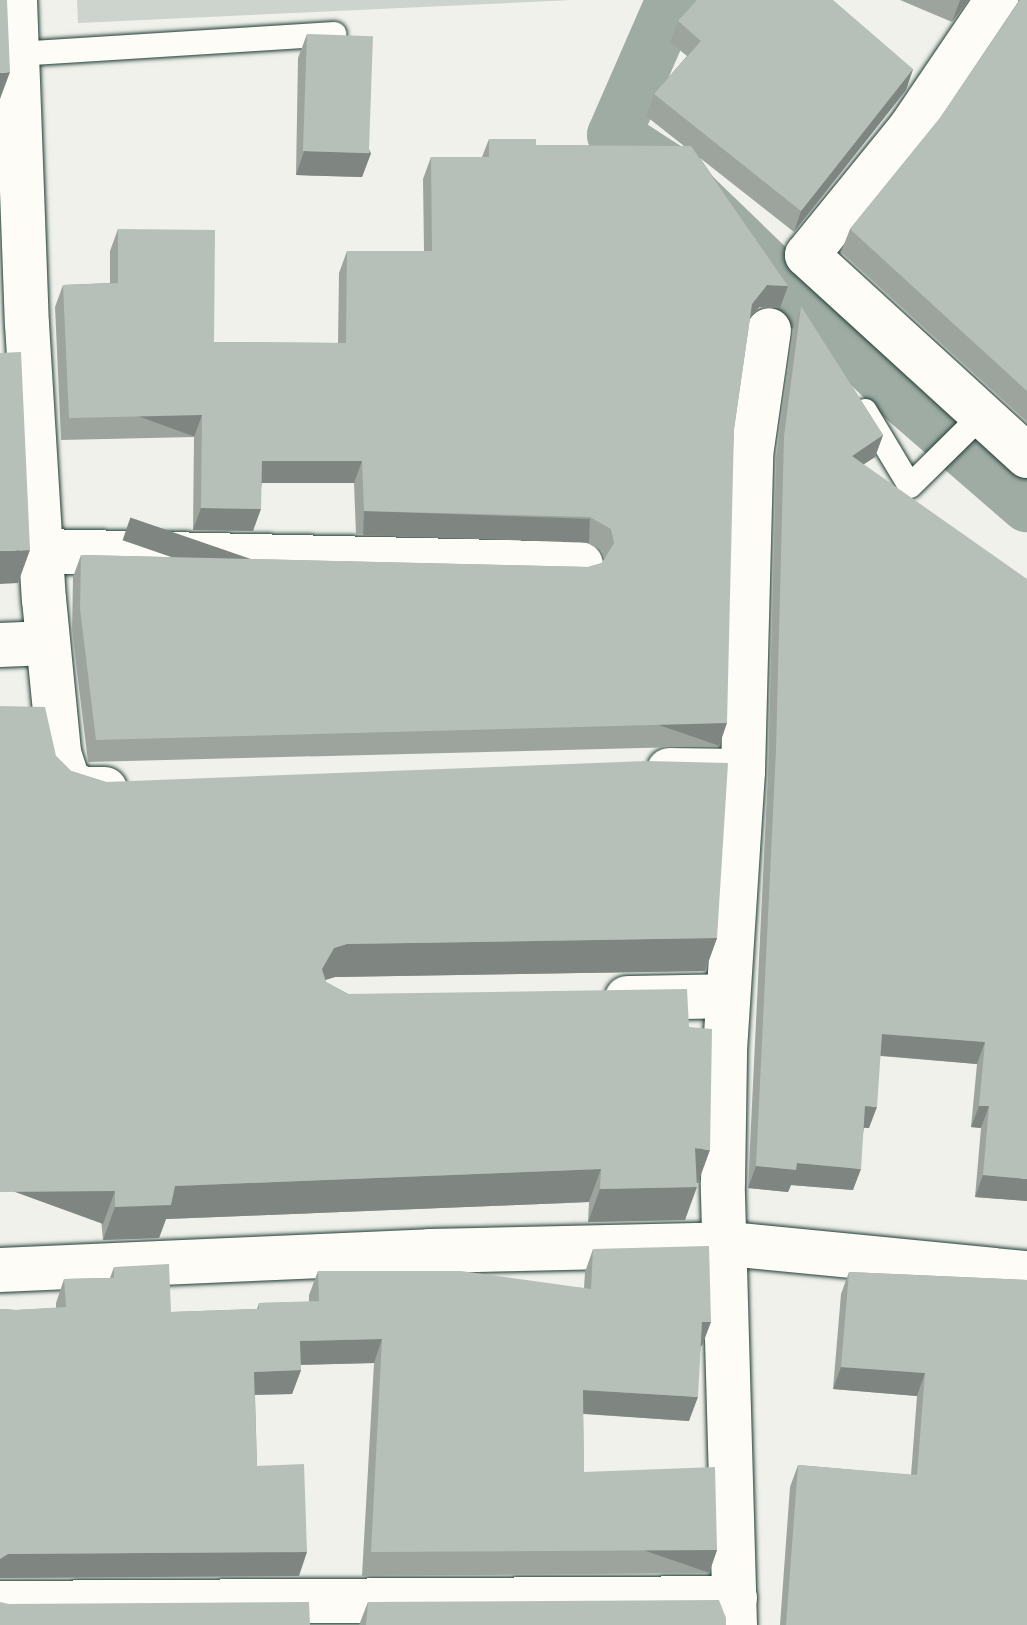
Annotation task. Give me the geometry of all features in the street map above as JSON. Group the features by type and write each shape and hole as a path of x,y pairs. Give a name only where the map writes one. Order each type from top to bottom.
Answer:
{"street":[{"path":"15,0 48,643 59,753 68,781 83,789 141,788"},
{"path":"997,0 911,127 807,255 1027,456"},
{"path":"0,1603 735,1612 729,1244 723,1183 728,996 743,771 751,455 769,330"},
{"path":"43,551 581,564"},
{"path":"0,645 48,643"},
{"path":"635,769 743,771"},
{"path":"587,998 728,996"},
{"path":"0,1270 430,1251 729,1244 1027,1273"}],"lane":[{"path":"17,54 334,34"},
{"path":"854,393 910,486 982,415"}],"shaded area":[{"path":"77,0 572,0 78,23"}],"building":[{"path":"0,0 7,0 10,72 0,73"},
{"path":"697,0 833,0 913,69 801,211 654,94 701,41 678,21"},
{"path":"1020,0 1027,0 1027,391 850,229 940,118"},
{"path":"307,34 373,36 369,153 303,151"},
{"path":"489,139 536,139 536,145 691,146 788,286 767,285 752,304 734,429 727,723 96,740 80,609 81,555 588,567 602,563 614,543 611,529 590,517 364,511 362,461 262,461 261,509 201,508 202,415 69,418 63,285 118,283 118,229 215,230 214,342 346,343 347,251 432,251 431,157 489,157"},
{"path":"801,306 883,435 852,456 1027,579 1027,1179 983,1175 989,1106 979,1106 985,1042 882,1034 877,1107 865,1106 861,1169 797,1163 796,1170 756,1166 776,750 784,436"},
{"path":"21,352 30,550 0,551 0,353"},
{"path":"0,706 45,707 56,756 71,771 106,782 647,761 728,763 717,938 347,944 334,948 322,969 326,982 347,994 687,989 689,1027 712,1029 710,1150 695,1148 697,1187 600,1189 601,1169 175,1186 171,1205 115,1207 115,1191 0,1192"},
{"path":"709,1246 711,1322 702,1322 698,1397 583,1390 584,1472 715,1467 717,1550 371,1552 382,1339 300,1341 301,1370 254,1372 257,1466 304,1464 307,1552 8,1554 0,1559 0,1309 66,1307 64,1279 114,1278 114,1267 169,1264 171,1312 259,1309 259,1303 319,1301 318,1271 461,1271 591,1289 593,1249"},
{"path":"849,1272 1027,1280 1027,1625 786,1625 798,1465 917,1475 925,1373 841,1367"},
{"path":"719,1600 726,1625 366,1625 368,1602"},
{"path":"0,1602 309,1602 310,1625 0,1625"}],"waterway":[{"path":"673,0 614,135 665,168 901,396 1027,505"}]}
